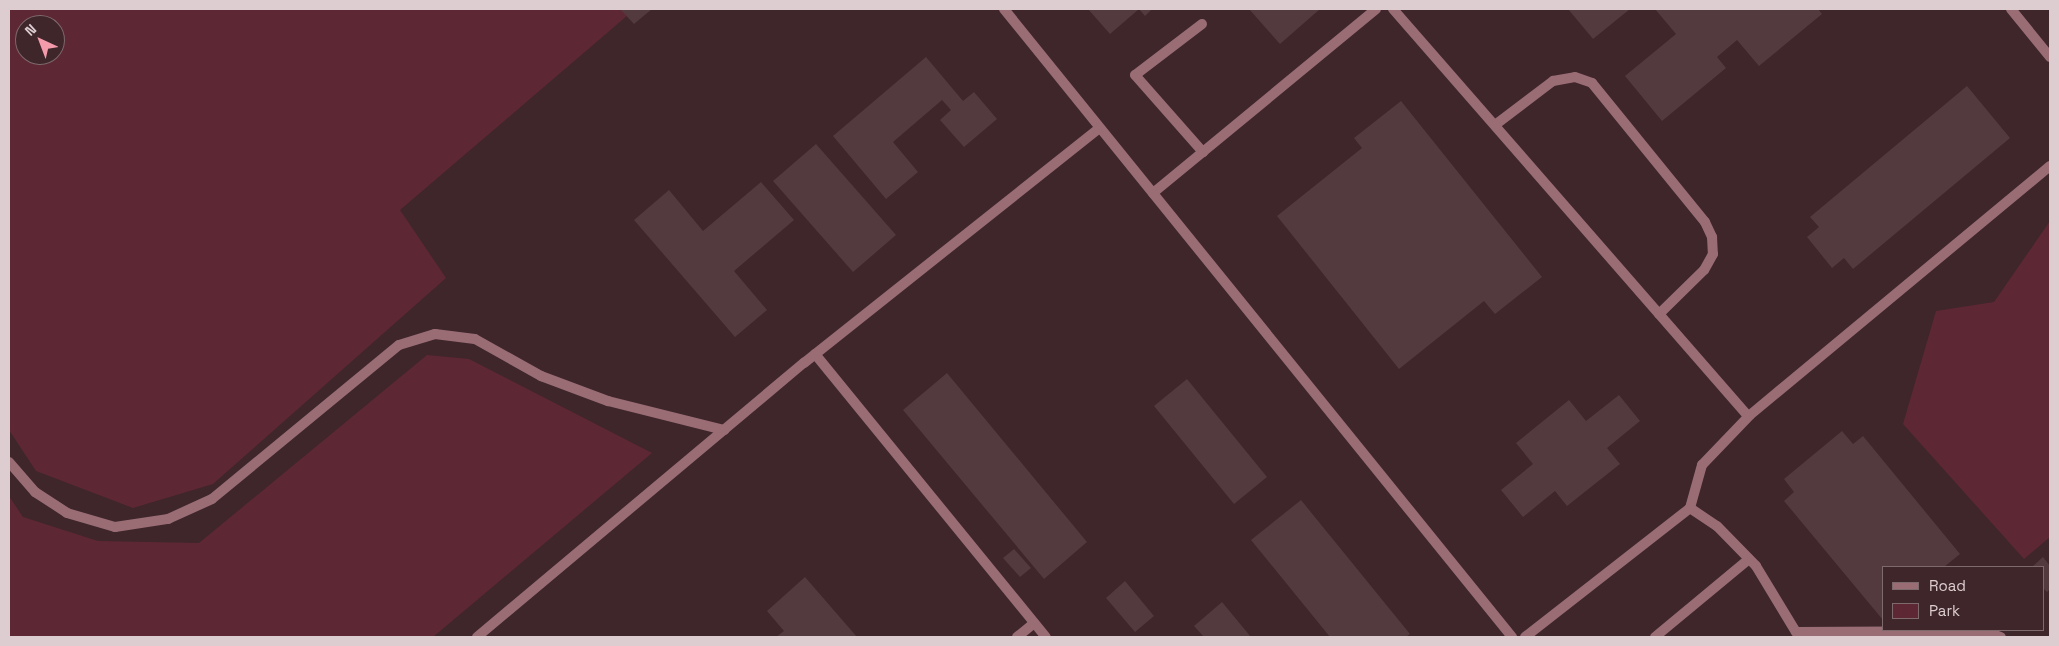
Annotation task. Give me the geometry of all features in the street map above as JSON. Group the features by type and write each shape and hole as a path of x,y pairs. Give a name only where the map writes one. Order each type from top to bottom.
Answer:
{"street":[{"path":"1004,9 1512,637"},
{"path":"1153,194 1376,9"},
{"path":"1393,9 1748,416"},
{"path":"2011,9 2050,57"},
{"path":"1202,24 1135,75 1203,152"},
{"path":"1495,125 1554,81 1575,77 1592,83 1705,222 1712,237 1713,254 1704,270 1659,314"},
{"path":"477,637 815,354 1099,128"},
{"path":"1525,637 1690,508 1702,465 1748,416 2050,166"},
{"path":"9,462 35,492 66,513 115,527 168,519 212,499 399,345 435,334 475,339 541,376 608,401 724,430"},
{"path":"815,354 1046,637"},
{"path":"1690,508 1717,526 1749,559 1793,635"},
{"path":"1655,637 1749,559"},
{"path":"1017,637 1034,623"},
{"path":"1793,635 1986,631 2001,637"},
{"path":"1793,635 1806,637"}],"green space":[{"path":"9,9 635,9 400,210 446,278 213,484 133,508 36,471 9,430"},
{"path":"2050,221 2050,537 2024,559 1903,424 1936,311 1994,302"},
{"path":"427,355 469,359 652,453 433,637 9,637 9,496 23,517 98,541 199,543"}],"building":[{"path":"620,9 652,9 634,24"},
{"path":"1088,9 1139,9 1110,34"},
{"path":"1139,9 1152,9 1145,16"},
{"path":"1249,9 1320,9 1280,44"},
{"path":"1568,9 1630,9 1593,39"},
{"path":"1655,9 1818,9 1822,14 1759,66 1737,40 1717,57 1726,68 1662,121 1625,76 1676,34"},
{"path":"926,57 963,101 974,92 997,119 964,147 940,120 951,110 942,100 893,142 918,172 886,199 833,136"},
{"path":"1967,86 2010,138 1853,269 1844,258 1832,268 1807,237 1819,227 1810,217"},
{"path":"1401,101 1542,277 1495,314 1484,301 1399,369 1277,216 1362,148 1354,138"},
{"path":"816,144 896,235 853,272 773,181"},
{"path":"761,182 794,220 734,271 767,310 735,337 634,220 669,190 703,231"},
{"path":"947,373 1087,542 1044,579 903,410"},
{"path":"1187,379 1267,477 1234,504 1154,406"},
{"path":"1619,395 1640,421 1607,448 1620,464 1567,506 1555,491 1523,517 1501,490 1533,464 1516,443 1569,400 1586,421"},
{"path":"1842,431 1853,444 1863,436 1960,554 1945,566 1882,566 1882,619 1784,501 1794,492 1784,479"},
{"path":"1301,500 1410,634 1406,637 1330,637 1251,540"},
{"path":"1014,549 1031,568 1020,577 1003,558"},
{"path":"2043,557 2050,566 2050,589 2047,592 2044,589 2044,566 2033,566"},
{"path":"805,577 857,637 776,637 784,631 767,611"},
{"path":"1125,581 1154,616 1135,632 1106,598"},
{"path":"1222,602 1251,637 1204,637 1194,626"}]}
